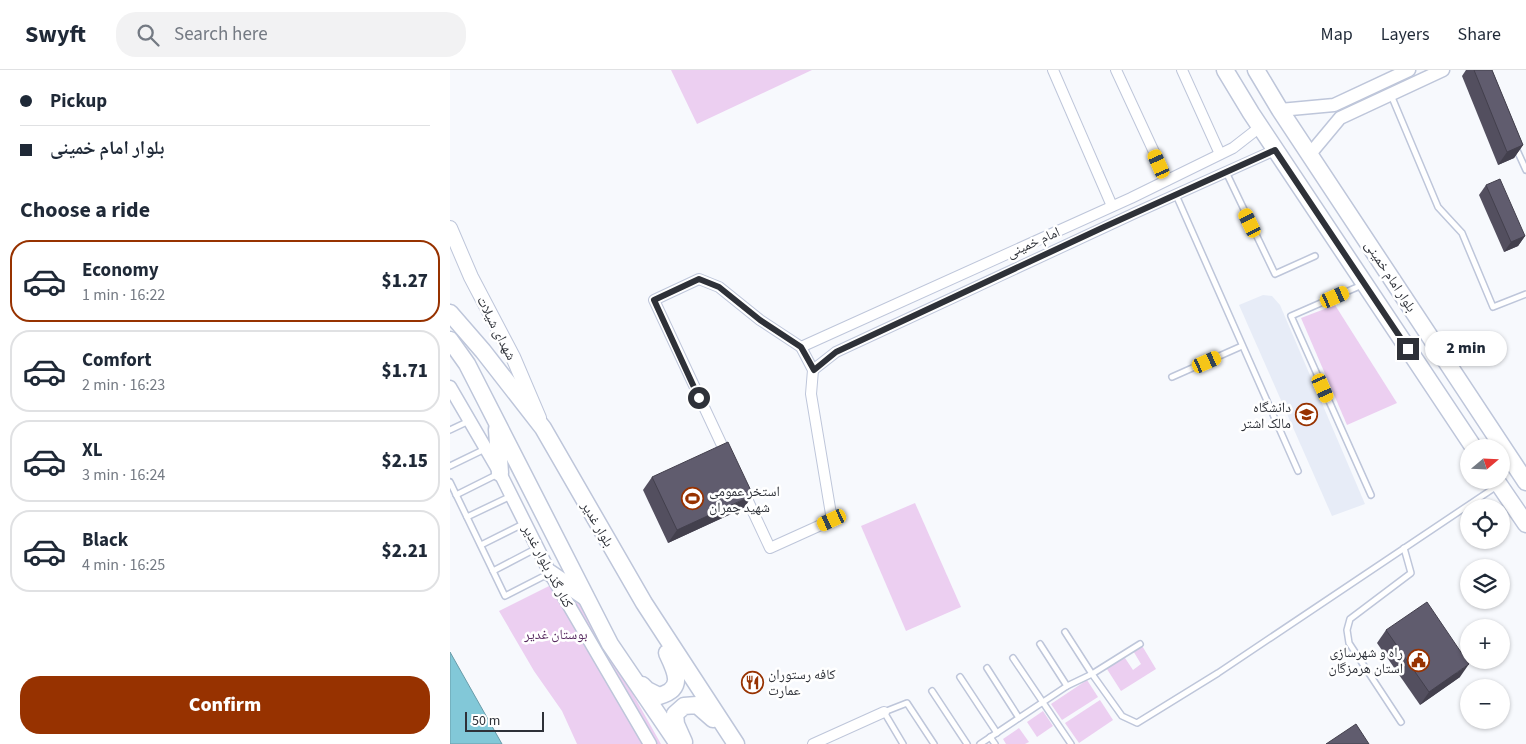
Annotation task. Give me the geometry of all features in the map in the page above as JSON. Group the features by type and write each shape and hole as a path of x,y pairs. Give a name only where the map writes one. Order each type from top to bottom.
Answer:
{"main road":[{"name":"بلوار امام خمینی","path":"1225,70 1260,128 1468,439"},
{"name":"بلوار امام خمینی","path":"1256,70 1280,110 1522,476"},
{"name":"شهدای شیلات","path":"450,228 458,255 513,357 543,428"},
{"name":"بلوار غدیر","path":"450,312 484,351 543,428 651,614 734,744"},
{"path":"450,340 467,364 610,644 678,744"},
{"path":"497,422 500,473"},
{"path":"1503,489 1526,524"},
{"path":"550,573 587,598"},
{"path":"610,644 647,690 659,696 668,694 675,687 677,678 651,614"},
{"path":"685,744 676,724 676,714 684,706 697,705 709,714 734,744"}],"street":[{"path":"1053,70 1112,206"},
{"path":"1116,70 1166,180"},
{"path":"1182,70 1220,154"},
{"path":"1280,110 1334,105 1409,70"},
{"path":"1310,154 1340,118 1443,70"},
{"path":"1386,81 1391,94"},
{"name":"امام خمینی","path":"801,347 1128,199 1233,148 1260,128"},
{"path":"814,370 836,352 1275,150"},
{"path":"1204,162 1213,177"},
{"path":"1128,199 1135,213"},
{"path":"1067,227 1074,241"},
{"path":"1001,257 1009,271"},
{"path":"699,279 719,287 760,320 801,347 814,370 811,394 832,520 770,548 654,300 699,279"},
{"path":"939,285 946,301"},
{"path":"878,313 886,329"},
{"name":"کنار گذر بلوار غدیر","path":"450,387 500,473 550,573 650,744"},
{"path":"813,744 884,712"}],"lane":[{"path":"1391,94 1438,208 1462,234 1493,307 1526,294"},
{"path":"1513,139 1525,166"},
{"path":"1226,172 1275,274 1314,256"},
{"path":"1176,194 1298,471"},
{"path":"1364,284 1291,316 1371,495"},
{"path":"1172,377 1242,346"},
{"path":"450,430 469,421"},
{"path":"450,466 486,449"},
{"path":"456,495 500,473"},
{"path":"450,482 505,596 550,573"},
{"path":"1065,632 1122,716 1137,724 1218,673 1488,489"},
{"path":"467,517 511,496"},
{"path":"481,545 525,523"},
{"path":"493,571 537,548"},
{"path":"1401,722 1349,643 1347,630 1350,620 1411,573 1404,548"},
{"path":"1040,644 1067,686"},
{"path":"980,744 1067,686 1092,674 1140,644"},
{"path":"1013,658 1071,744"},
{"path":"987,668 1019,718"},
{"path":"960,677 997,732"},
{"path":"932,691 967,744"},
{"path":"903,744 884,712 907,703 934,744"},
{"path":"990,737 996,744"}],"shaded area":[{"name":"دانشگاه مالک اشتر","path":"1263,295 1272,296 1280,305 1365,504 1332,516 1239,305"}],"green space":[{"path":"671,70 812,70 697,124"},
{"path":"1335,305 1397,403 1347,425 1301,318"},
{"path":"915,503 961,607 906,631 861,526"},
{"name":"بوستان غدیر","path":"567,577 661,744 577,744 562,711 534,671 499,611"},
{"path":"1141,644 1156,669 1121,691 1105,666 1123,655 1133,670 1141,664 1132,649"},
{"path":"1087,680 1098,697 1062,720 1051,704"},
{"path":"1100,700 1113,720 1079,743 1065,723"},
{"path":"1043,711 1053,726 1037,737 1027,722"},
{"path":"1019,728 1029,742 1025,744 1006,744 1003,739"}],"water":[{"path":"450,652 502,744 450,744"}],"building":[{"path":"1474,70 1492,70 1523,145 1507,152"},
{"path":"1500,179 1525,236 1511,242 1486,185"},
{"name":"استخر عمومی شهید چمران","path":"728,442 753,495 677,530 652,477"},
{"name":"راه و شهرسازی استان هرمزگان","path":"1427,602 1460,651 1460,669 1462,669 1429,692 1386,630"},
{"path":"1356,724 1369,744 1326,744"}],"place":[{"name":"دانشگاه مالک اشتر","path":"1307,415"},
{"name":"استخر عمومی شهید چمران","path":"693,499"},
{"name":"راه و شهرسازی استان هرمزگان","path":"1419,660"},
{"name":"کافه رستوران عمارت","path":"752,682"}],"route":[{"path":"699,398 654,300 699,279 719,287 760,320 801,347 814,370 836,352 1104,227 1275,150 1408,349"}]}
